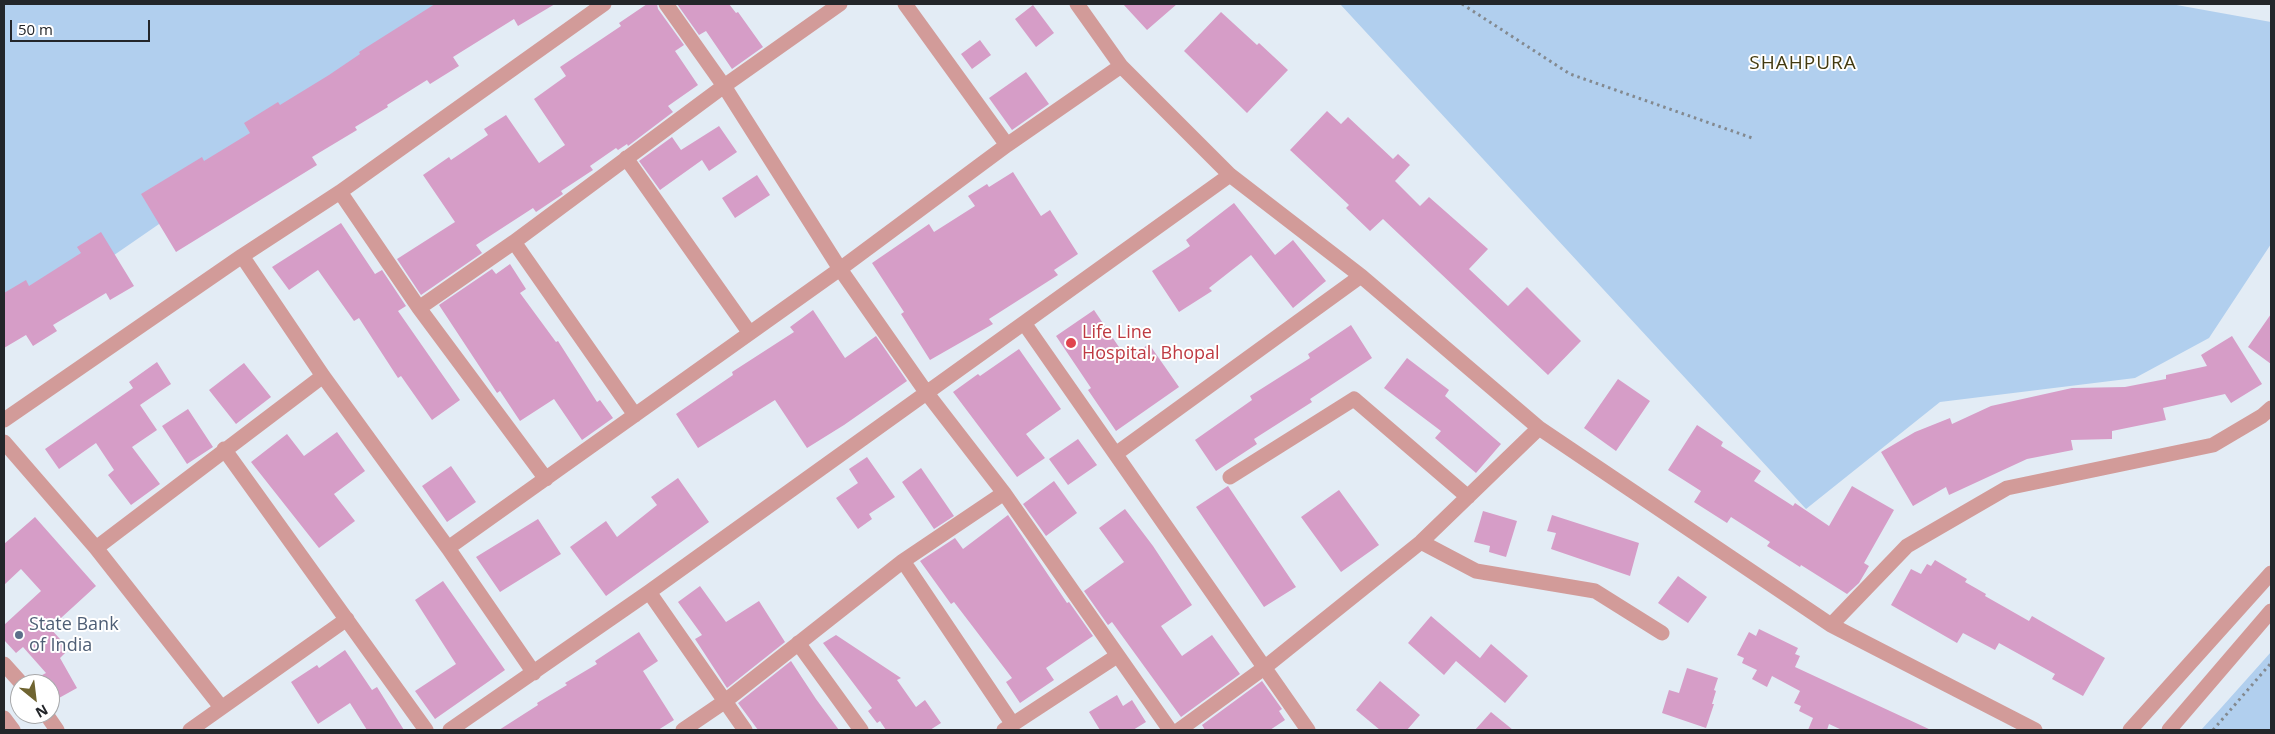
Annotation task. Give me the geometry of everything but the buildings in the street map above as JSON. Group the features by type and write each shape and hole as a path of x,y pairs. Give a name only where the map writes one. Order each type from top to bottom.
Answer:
{"street":[{"path":"4,420 242,256 340,192 604,4"},
{"path":"666,4 724,86 840,269 926,392 1004,493 1170,730"},
{"path":"419,308 514,242 724,86 840,4"},
{"path":"905,4 1007,145"},
{"path":"1077,4 1121,66 1230,175 1361,276 1539,428 1831,625 2035,730"},
{"path":"448,548 840,269 1007,145 1121,66"},
{"path":"626,158 749,332"},
{"path":"450,730 648,592 1230,175"},
{"path":"340,192 419,308 546,479"},
{"path":"514,242 635,416"},
{"path":"242,256 323,376 448,548 534,673"},
{"path":"1117,454 1361,276"},
{"path":"1024,323 1308,730"},
{"path":"96,548 224,449 323,376"},
{"path":"1230,477 1354,399 1468,497"},
{"path":"1831,625 1907,546 2007,488 2213,445 2262,416 2271,408"},
{"path":"1179,730 1264,668 1421,542 1539,428"},
{"path":"4,442 96,548 221,707"},
{"path":"224,449 426,730"},
{"path":"683,730 724,702 903,561 1004,493"},
{"path":"1421,542 1476,571 1595,591 1662,633"},
{"path":"903,561 1008,727 1117,656"},
{"path":"2130,730 2271,573"},
{"path":"648,592 745,730"},
{"path":"2169,730 2271,611"},
{"path":"190,730 347,619"},
{"path":"798,643 861,730"},
{"path":"4,664 13,674"},
{"path":"4,718 13,730"}],"path":[{"path":"1462,4 1570,74 1755,139"},
{"path":"2213,730 2271,663"}],"shaded area":[{"path":"4,4 478,4 4,331"},
{"path":"1340,4 2171,4 2271,22 2271,244 2209,338 2135,378 1940,402 1806,509"},
{"path":"2271,652 2271,730 2201,730 2221,708"}],"place":[{"name":"Life Line Hospital, Bhopal","path":"1071,343"},
{"name":"State Bank of India","path":"19,635"}],"district":[{"name":"SHAHPURA","path":"1803,64"}]}
